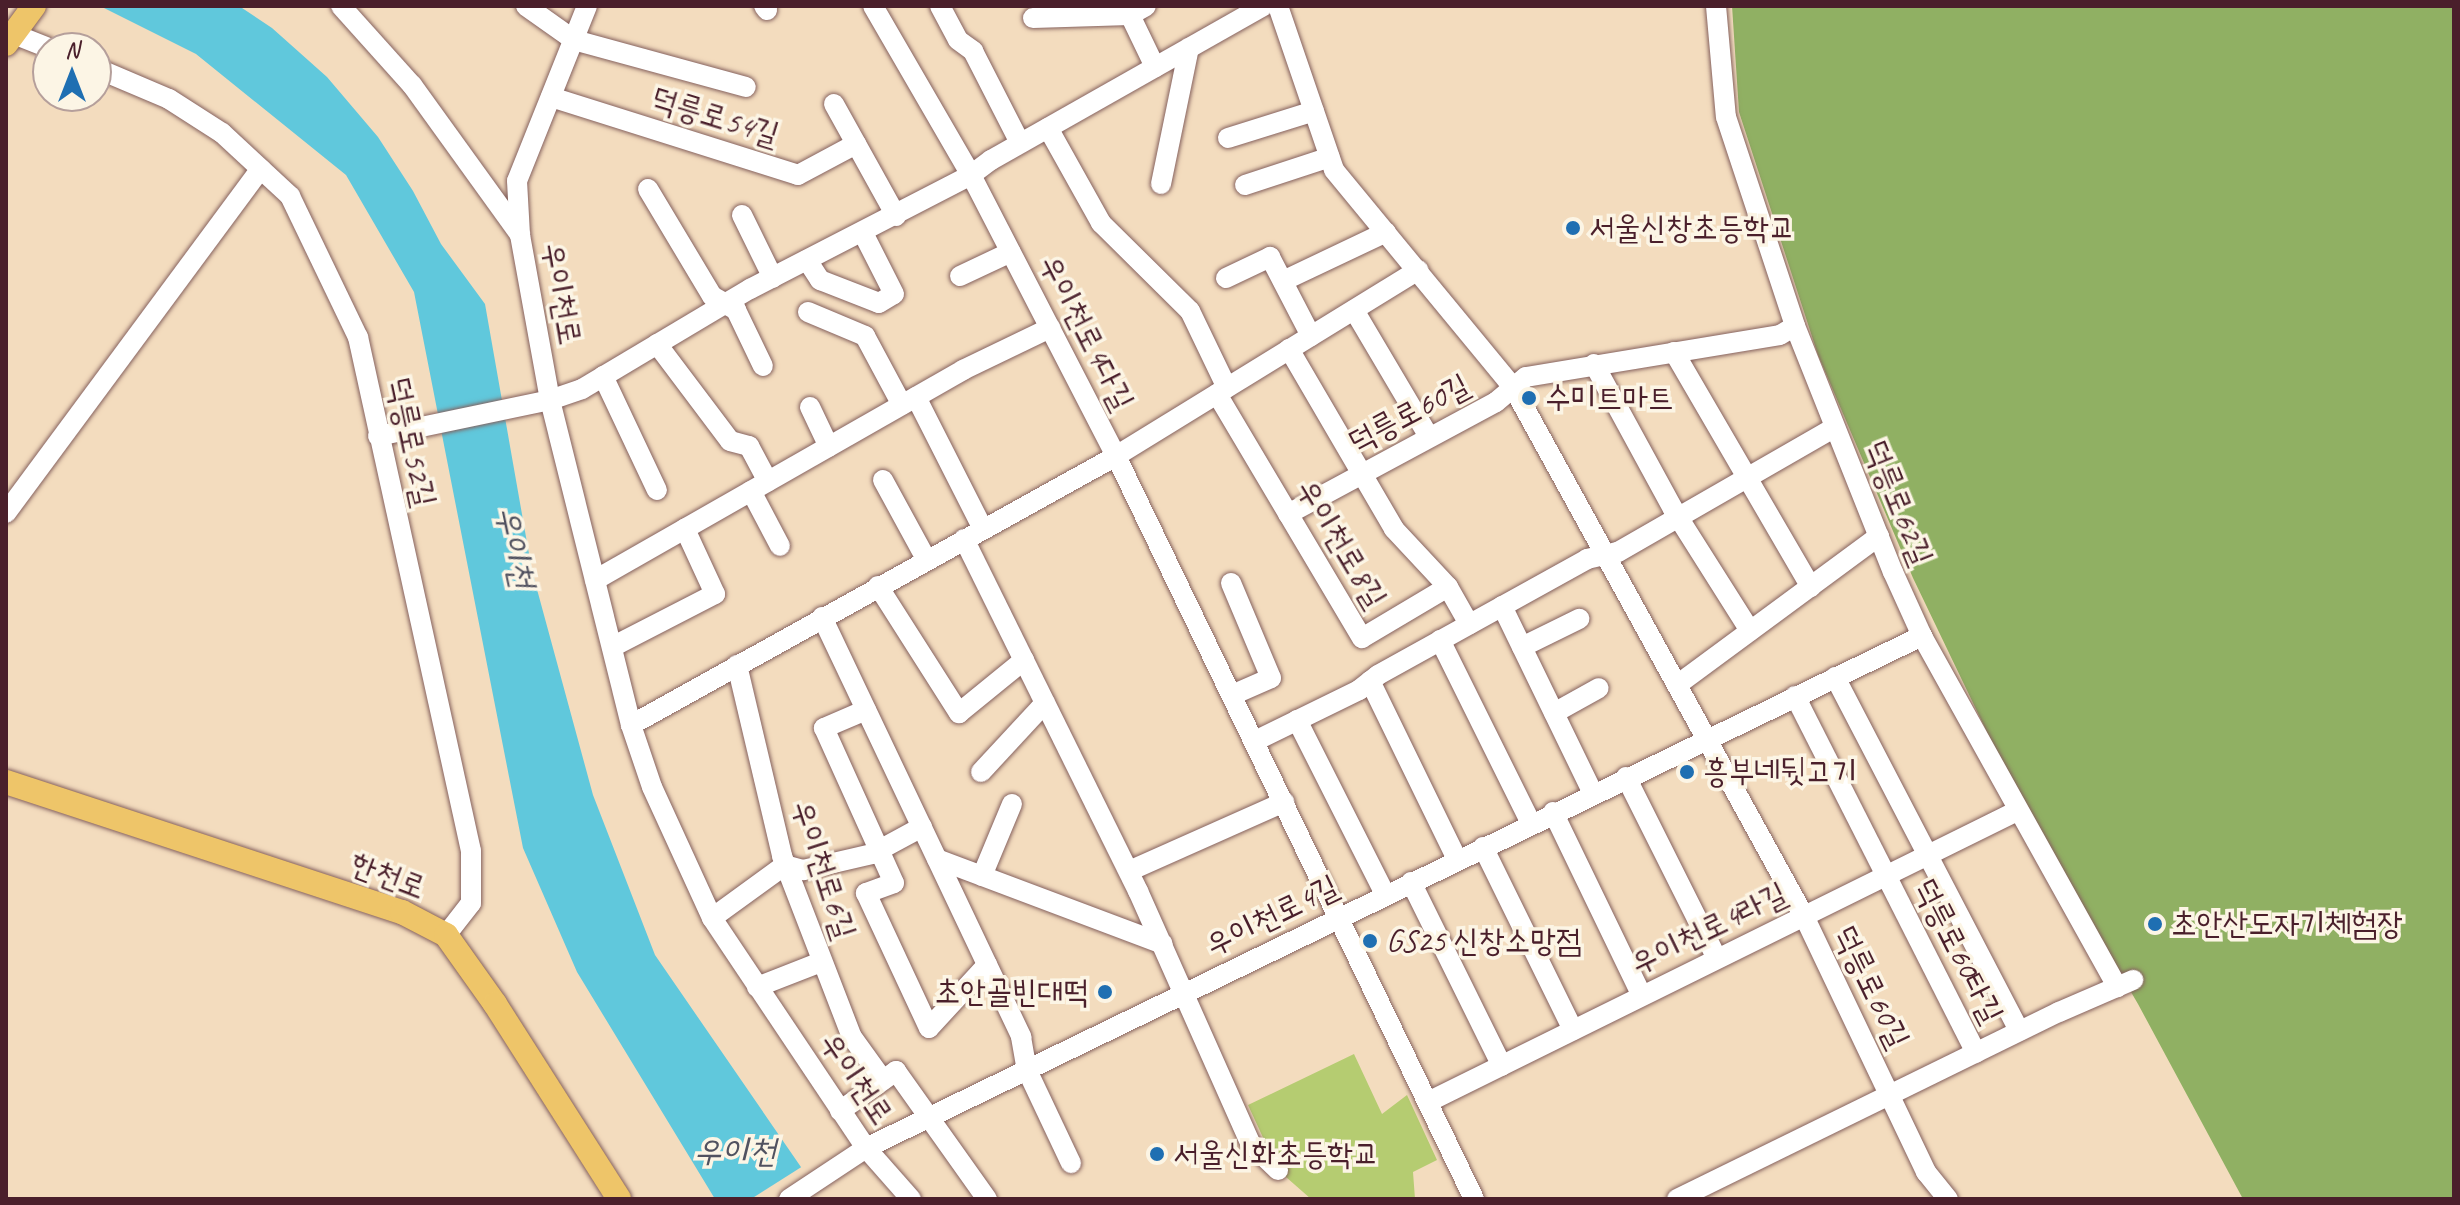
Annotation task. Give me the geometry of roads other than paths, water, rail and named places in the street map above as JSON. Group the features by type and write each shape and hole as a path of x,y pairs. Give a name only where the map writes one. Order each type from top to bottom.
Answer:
{"main road":[{"name":"한천로","path":"6,782 402,912 446,935 495,1004 619,1199"}],"street":[{"name":"우이천로","path":"341,6 412,85 520,235 550,400 631,725 652,787 712,918 866,1148 911,1199"},
{"name":"덕릉로54길","path":"526,6 574,40 746,87"},
{"path":"520,235 517,181 587,6"},
{"name":"우이천로4다길","path":"873,6 971,175 1116,456 1340,916"},
{"path":"940,6 958,40 973,51 1020,143"},
{"path":"378,436 550,400 582,389 727,303 971,175 1020,143 1263,6"},
{"name":"덕릉로60길","path":"1278,6 1334,170 1513,387 1804,916 1926,1172 1948,1199"},
{"name":"덕릉로62길","path":"1716,6 1726,117 1795,326 1879,536 1922,636 2017,811 2125,983"},
{"path":"1033,18 1138,10 1155,67"},
{"path":"1161,184 1189,48"},
{"name":"덕릉로52길","path":"112,75 169,99 222,133 290,196 358,337 471,851 471,903 446,935"},
{"name":"덕릉로54길","path":"551,97 798,175 856,144"},
{"path":"834,104 896,216"},
{"path":"1228,138 1314,111"},
{"name":"우이천로8길","path":"1048,128 1101,223 1190,311 1222,391 1288,514 1362,638 1448,587"},
{"path":"1245,185 1330,157"},
{"path":"6,513 261,169"},
{"path":"480,177 493,183 517,181"},
{"path":"648,189 712,296 736,310 763,366"},
{"path":"742,215 773,278"},
{"path":"1283,281 1386,232"},
{"path":"807,260 820,280 879,303 894,294 863,233"},
{"path":"960,276 1011,252"},
{"path":"1226,278 1270,257 1311,336"},
{"path":"631,725 1116,456 1418,270"},
{"path":"1354,310 1429,437"},
{"path":"808,312 865,336 909,401 983,529"},
{"name":"덕릉로60길","path":"1288,514 1496,402 1526,377 1780,335 1795,326"},
{"path":"595,580 909,401 1050,328"},
{"path":"657,344 730,441 749,446 780,546"},
{"name":"우이천로8길","path":"1289,349 1394,529 1448,587 1469,624"},
{"path":"1674,352 1745,479 1811,587"},
{"path":"1594,364 1750,631"},
{"path":"603,376 657,490"},
{"path":"810,407 829,447"},
{"path":"1255,741 1370,681 1587,559 1618,552 1835,427"},
{"path":"883,480 926,559"},
{"path":"612,647 715,594 685,529"},
{"path":"1677,685 1879,536"},
{"path":"964,539 1129,871 1185,992"},
{"path":"1231,583 1271,678 1232,695"},
{"path":"878,586 959,713 1024,660"},
{"path":"1502,606 1593,793"},
{"path":"822,617 1021,1037 1027,1070 1071,1163"},
{"path":"1522,647 1579,619"},
{"path":"1706,738 1922,636"},
{"path":"1440,640 1531,823"},
{"name":"우이천로6길","path":"737,665 785,865 821,962 852,1037 890,1076"},
{"path":"1835,677 1927,855"},
{"path":"1370,681 1457,859"},
{"path":"1554,713 1599,688"},
{"path":"1795,696 1886,875"},
{"path":"981,772 1045,703"},
{"path":"866,710 824,728 894,883 866,893 929,1028 987,965"},
{"name":"우이천로4길","path":"1297,720 1385,894"},
{"name":"우이천로4길","path":"789,1199 866,1148 1706,738"},
{"path":"1626,777 1717,959"},
{"path":"1129,871 1284,802"},
{"path":"982,876 1012,804"},
{"name":"우이천로4라길","path":"1428,1102 2017,811"},
{"path":"1553,812 1642,996"},
{"path":"712,918 785,865 803,870 879,850 922,827"},
{"path":"1483,847 1573,1030"},
{"name":"덕릉로60타길","path":"1927,855 2019,1031"},
{"path":"937,859 1163,944"},
{"name":"덕릉로60타길","path":"1886,875 1976,1053"},
{"path":"1411,882 1502,1066"},
{"path":"1340,916 1474,1199"},
{"path":"757,987 821,962"},
{"name":"덕릉로60타길","path":"1890,1094 2125,983"},
{"name":"우이천로4길","path":"1185,992 1250,1143 1278,1170"},
{"path":"840,1111 890,1076 930,1117 987,1199"},
{"name":"덕릉로60길","path":"1677,1199 1890,1094"}],"water":[{"name":"우이천","path":"100,6 239,6 272,28 327,77 378,137 413,191 441,244 485,304 532,571 593,795 655,955 823,1199 715,1199 577,972 523,848 414,292 346,175 196,54"}],"place":[{"name":"서울신창초등학교","path":"1573,228"},
{"name":"수미트마트","path":"1529,398"},
{"name":"흥부네뒷고기","path":"1687,772"},
{"name":"초안산도자기체험장","path":"2155,924"},
{"name":"GS25 신창소망점","path":"1370,941"},
{"name":"초안골빈대떡","path":"1105,992"},
{"name":"서울신화초등학교","path":"1157,1154"}]}
